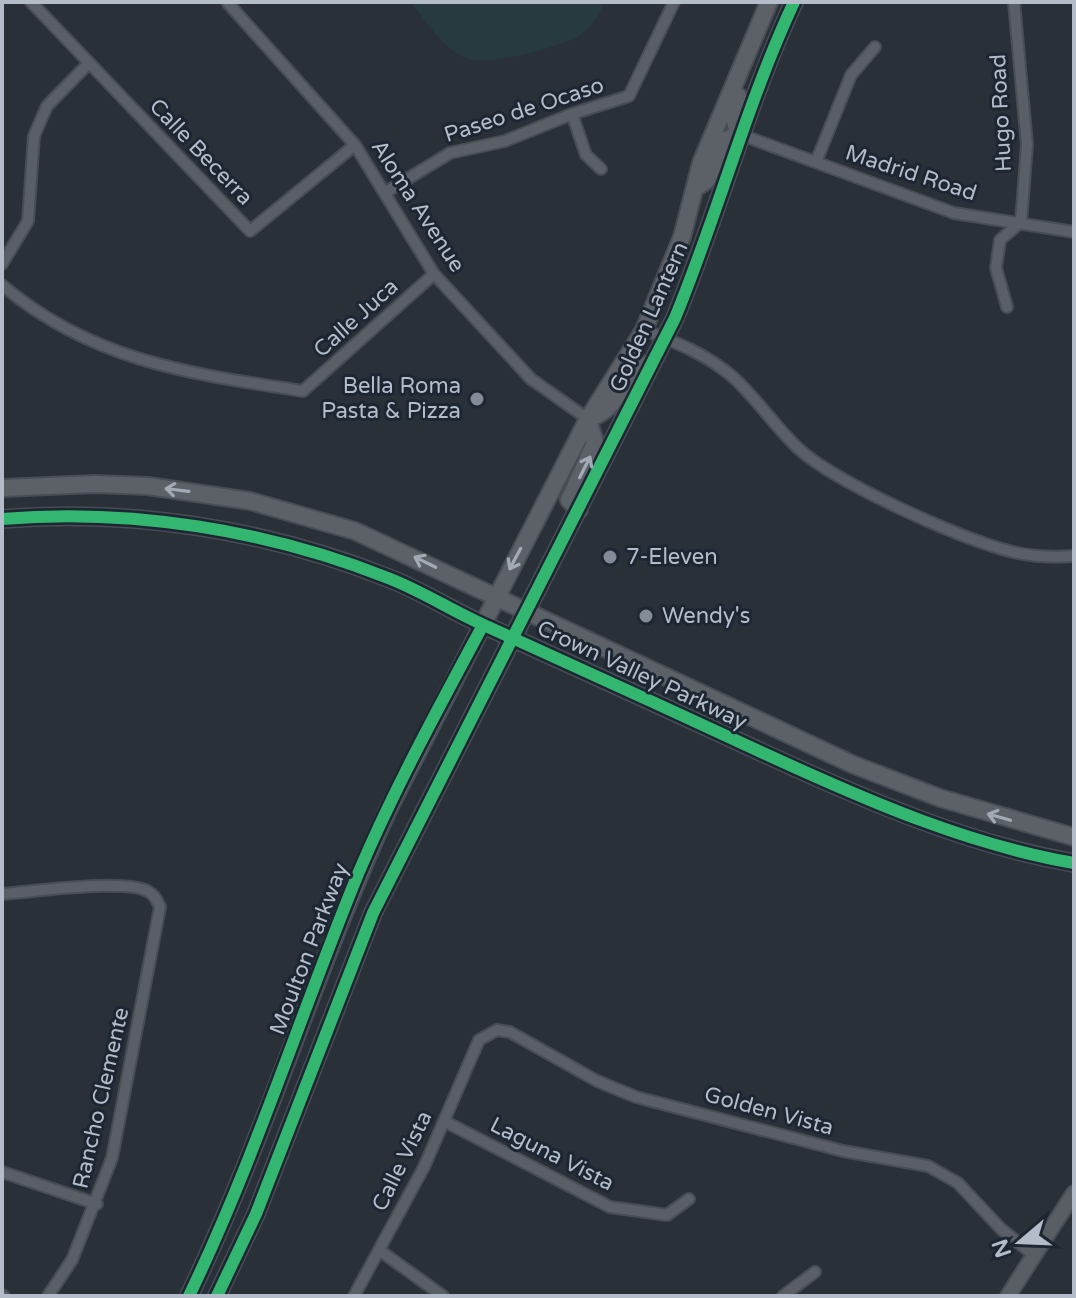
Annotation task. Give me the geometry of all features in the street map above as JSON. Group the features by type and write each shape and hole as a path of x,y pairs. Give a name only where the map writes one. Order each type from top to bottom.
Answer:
{"main road":[{"name":"Golden Lantern","path":"483,625 495,596 588,419 644,330 682,237 716,125 769,2"},
{"name":"Golden Lantern","path":"514,638 666,338 701,252 739,134 794,2"},
{"path":"695,187 707,180 724,141 739,134 732,112 762,41 757,29"},
{"path":"579,510 569,500 595,443 588,419 614,406 635,369 652,362"},
{"name":"Crown Valley Parkway","path":"2,488 148,486 250,501 355,531 888,779 990,815 1074,837"},
{"name":"Crown Valley Parkway","path":"2,519 130,518 247,536 308,551 387,577 483,625 883,805 996,844 1074,863"},
{"name":"Moulton Parkway","path":"189,1296 258,1142 358,874 421,742 483,625"},
{"path":"217,1296 256,1214 373,913 514,638"}],"street":[{"name":"Calle Becerra","path":"31,2 250,231 355,145"},
{"name":"Aloma Avenue","path":"227,2 355,145 434,274 531,379 588,419"},
{"name":"Paseo de Ocaso","path":"386,192 450,153 505,141 572,114 629,96 674,2"},
{"name":"Hugo Road","path":"1014,2 1027,145 1021,222"},
{"path":"816,162 851,75 875,47"},
{"path":"2,264 28,221 34,136 47,106 88,64"},
{"path":"572,114 586,155 601,169"},
{"name":"Madrid Road","path":"739,134 954,213 1074,232"},
{"path":"1007,307 996,268 1000,240 1021,222"},
{"name":"Calle Juca","path":"2,285 32,310 76,335 185,374 303,391 434,274"},
{"path":"644,330 708,359 735,379 780,431 825,470 966,536 1004,550 1049,558 1074,556"},
{"name":"Rancho Clemente","path":"2,894 99,887 138,888 156,898 160,917 124,1105 97,1204 72,1260 48,1296"},
{"name":"Golden Vista","path":"479,1040 491,1031 503,1030 597,1081 636,1097 814,1144 928,1166 958,1183 1001,1229 1034,1255"},
{"name":"Calle Vista","path":"354,1296 413,1191 479,1040"},
{"name":"Laguna Vista","path":"444,1121 610,1207 667,1215 689,1199"},
{"path":"2,1172 97,1204"},
{"path":"1008,1296 1074,1193"},
{"path":"379,1250 443,1296"},
{"path":"783,1296 815,1272"}],"green space":[{"path":"411,2 605,2 592,23 574,39 520,55 476,60 450,48"}],"cycle path":[{"path":"217,1296 256,1214 373,913 675,318 761,80 794,2"},
{"path":"2,519 99,517 198,526 247,535 342,561 401,583 486,626 882,805 996,845 1074,863"},
{"path":"189,1296 235,1192 372,842 483,625"}],"place":[{"name":"Bella Roma Pasta & Pizza","path":"477,399"},
{"name":"7-Eleven","path":"610,557"},
{"name":"Wendy's","path":"646,616"}]}
